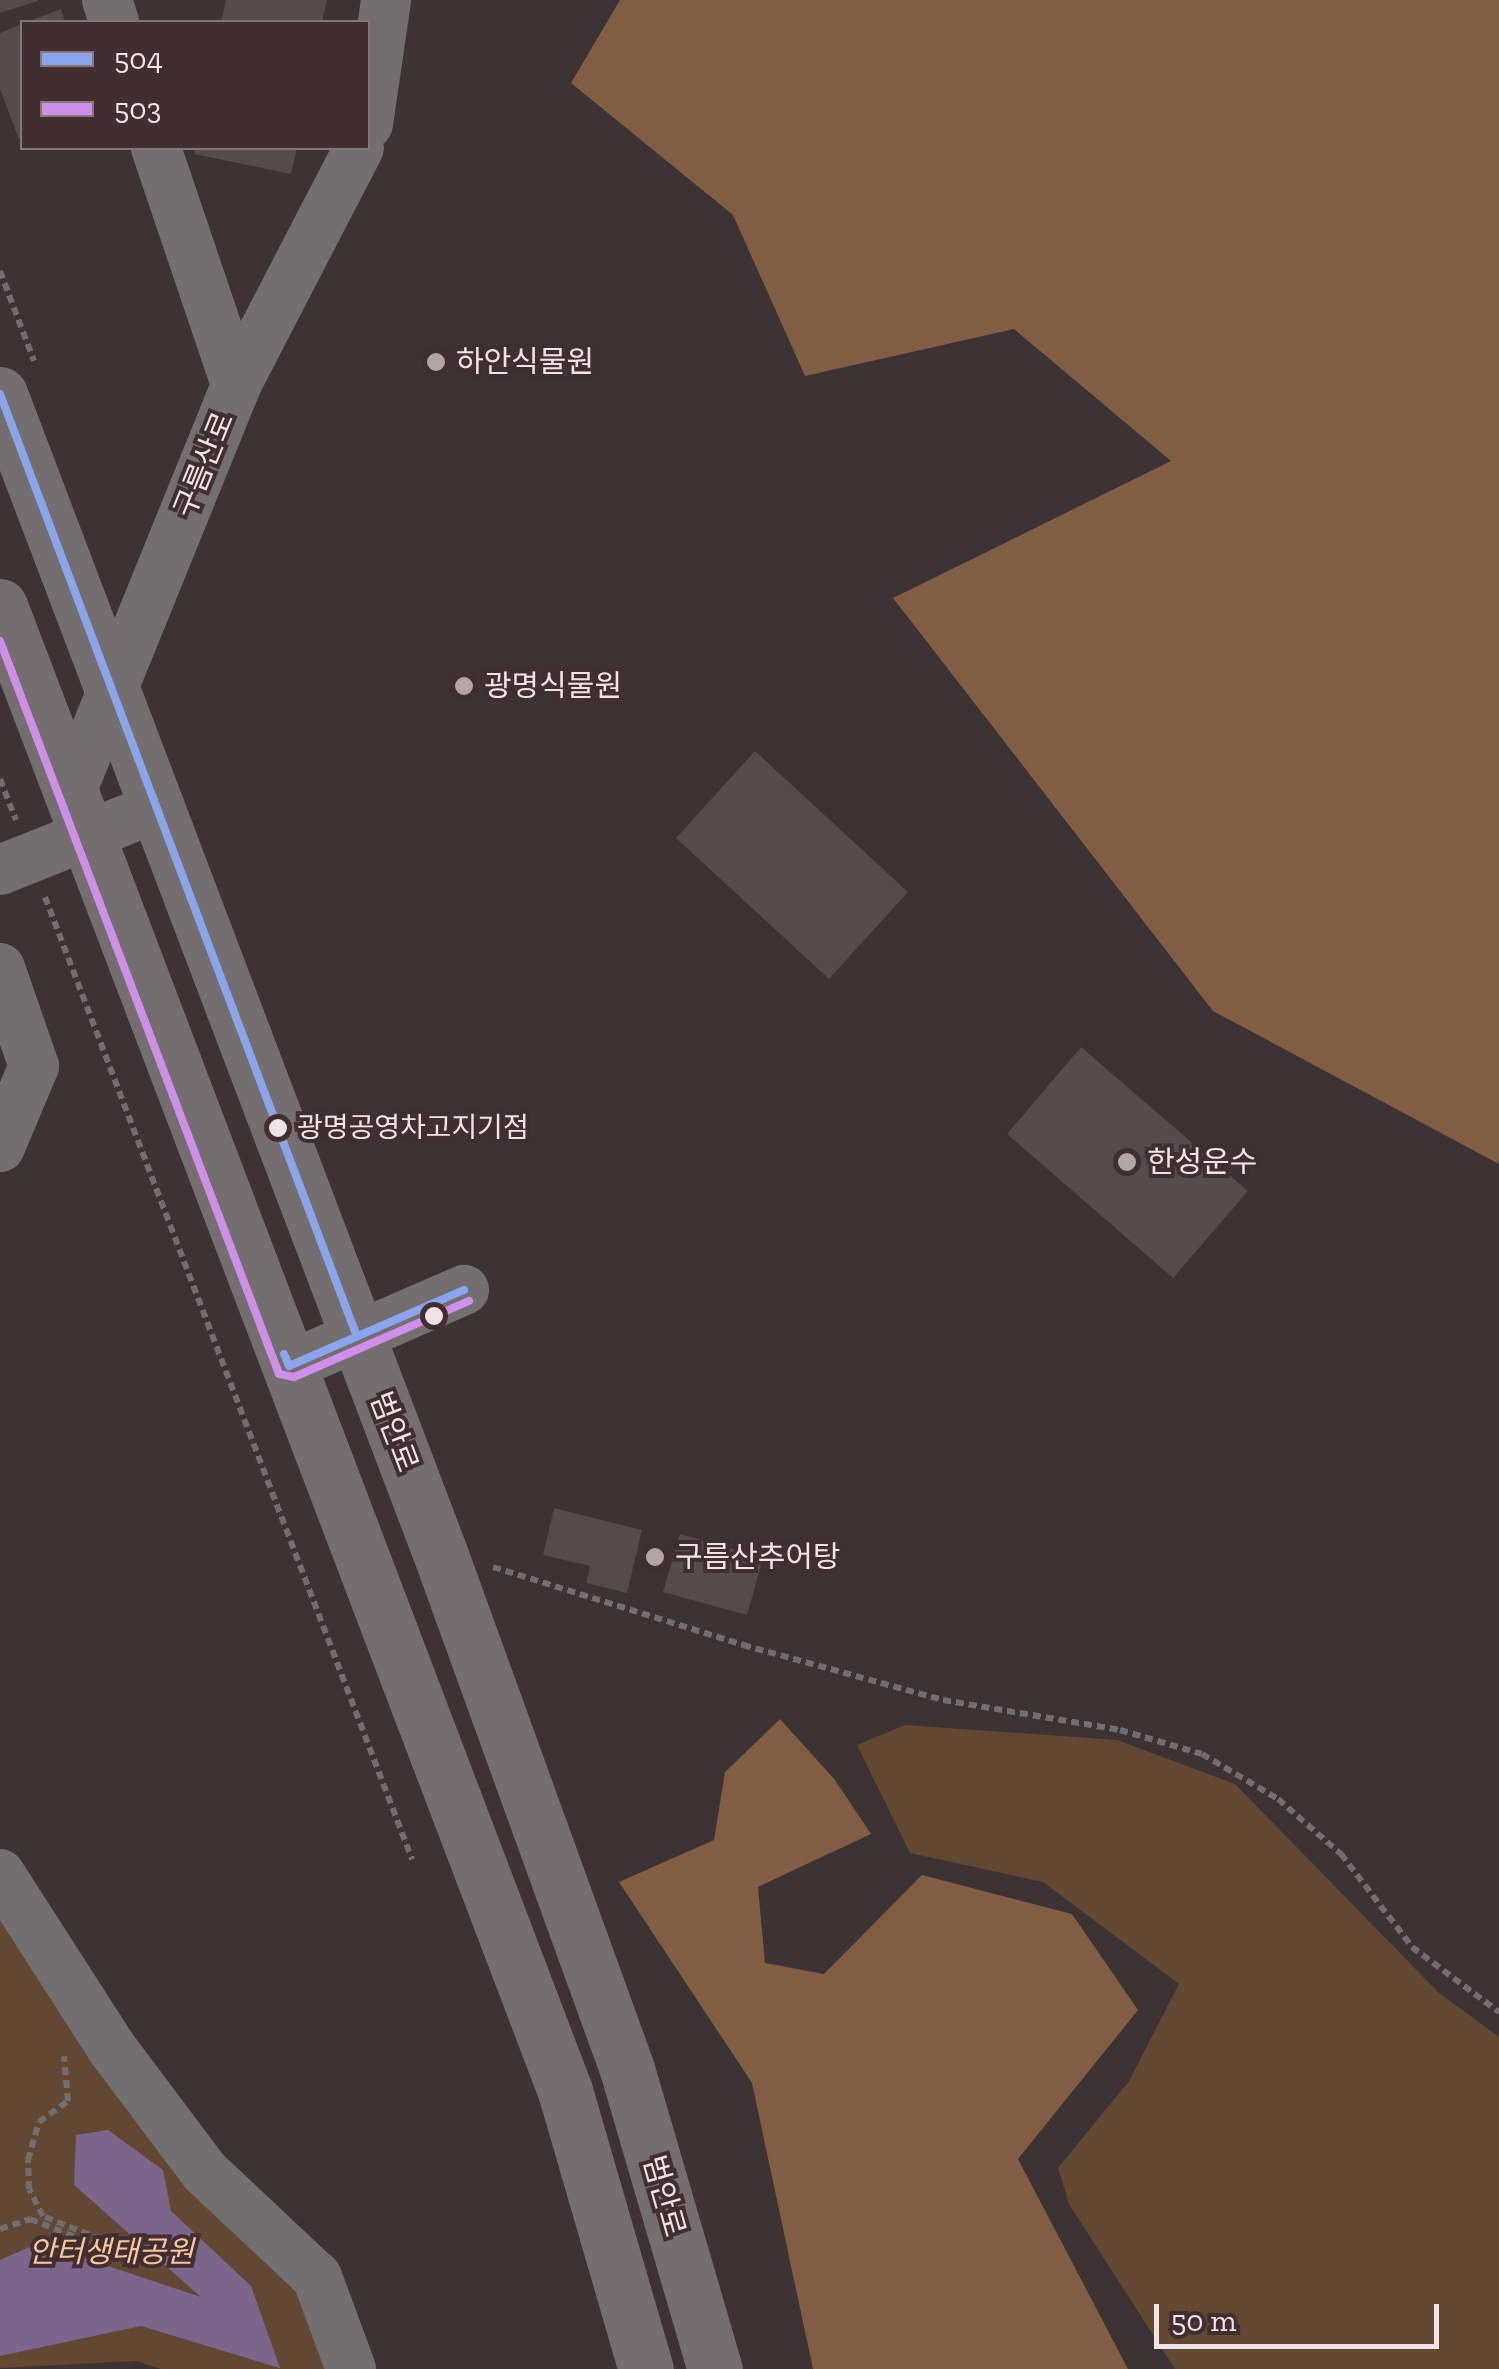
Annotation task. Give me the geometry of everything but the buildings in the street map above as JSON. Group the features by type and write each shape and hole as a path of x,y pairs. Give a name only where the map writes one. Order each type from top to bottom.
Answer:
{"main road":[{"name":"범안로","path":"0,394 439,1550 626,2069 715,2369"},
{"path":"0,606 565,2092 646,2369"}],"street":[{"path":"370,110 386,0"},
{"path":"157,150 236,385"},
{"name":"구름산로","path":"79,814 112,688 236,385 358,150"},
{"path":"15,864 79,814 158,807"},
{"path":"0,968 34,1066 0,1147"},
{"path":"289,1366 464,1290"},
{"path":"0,1874 73,1988 204,2172 317,2277 351,2369"}],"path":[{"path":"0,779 15,864 412,1859"},
{"path":"439,1550 743,1645 943,1700 1120,1730 1202,1754 1278,1799 1341,1854 1412,1948 1499,2012"},
{"path":"0,2228 30,2219 136,2260 137,2254 43,2216 29,2189 28,2160 39,2122 68,2102 64,2051 73,1988"}],"green space":[{"path":"905,1725 1117,1740 1235,1784 1438,1992 1499,2037 1499,2369 1175,2369 1069,2204 1058,2168 1129,2081 1179,1984 1043,1882 910,1853 857,1745"},
{"name":"안터생태공원","path":"0,1898 299,2277 330,2369 161,2369 137,2361 0,2368"}],"shaded area":[{"path":"620,0 1499,0 1499,1164 1213,1011 893,598 1171,461 1014,329 805,376 733,215 571,83"},
{"path":"780,1719 835,1780 871,1834 758,1887 765,1963 824,1974 922,1875 1072,1914 1138,2010 1018,2159 1128,2369 813,2369 752,2083 619,1882 714,1840 725,1772"},
{"path":"108,2130 163,2170 171,2211 251,2286 280,2368 141,2326 0,2356 0,2260 39,2243 201,2297 74,2185 76,2135"}],"transit line":[{"name":"504","path":"0,394 357,1337"},
{"name":"503","path":"0,641 279,1374 294,1377 469,1301"},
{"name":"504","path":"284,1354 289,1366 464,1290"}],"place":[{"name":"하안식물원","path":"436,362"},
{"name":"광명식물원","path":"464,686"},
{"name":"광명공영차고지기점","path":"278,1128"},
{"name":"한성운수","path":"1127,1162"},
{"name":"구름산추어탕","path":"655,1557"}]}
